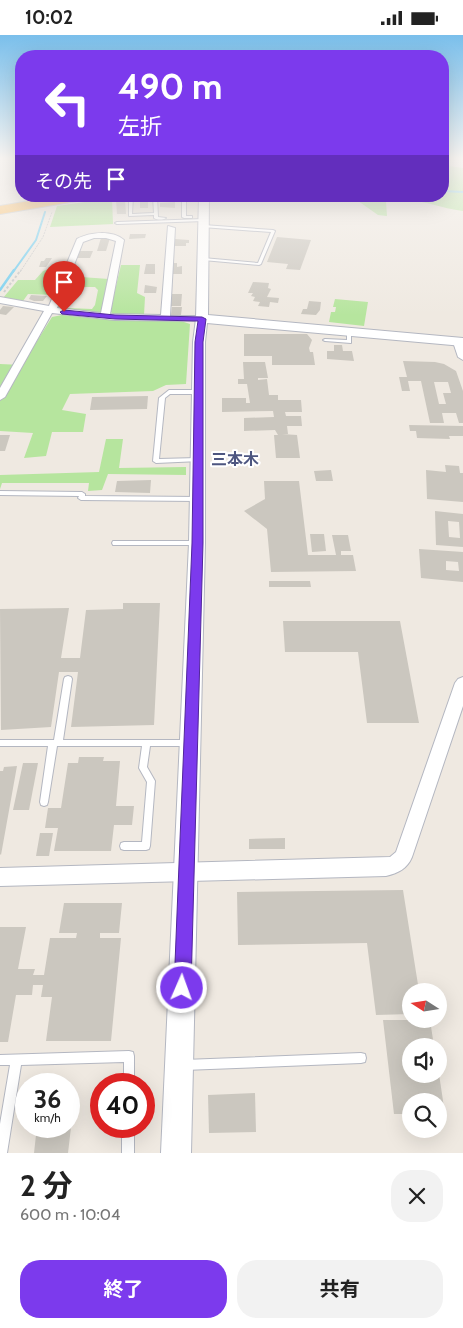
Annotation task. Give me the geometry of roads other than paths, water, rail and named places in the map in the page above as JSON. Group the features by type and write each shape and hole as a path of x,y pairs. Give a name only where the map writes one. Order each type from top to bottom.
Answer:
{"street":[{"path":"176,1153 198,543 199,342 202,319 204,210"},
{"path":"166,318 171,228"},
{"path":"0,397 50,310 80,241 88,237 113,236 120,240 105,316"},
{"path":"0,299 50,310 105,316 222,319 461,342 463,357"},
{"path":"0,877 386,867 395,865 403,857 460,686 463,683"}],"lane":[{"path":"130,210 130,215 156,214"},
{"path":"156,210 156,218 184,217 273,231 259,264 203,259"},
{"path":"184,210 184,217"},
{"path":"117,223 204,221"},
{"path":"325,341 349,342 348,331"},
{"path":"199,392 169,392 162,398 156,461 199,460"},
{"path":"0,493 82,494 81,498 198,499"},
{"path":"115,543 198,543"},
{"path":"44,802 68,679"},
{"path":"0,743 191,743"},
{"path":"124,846 146,845 151,781 143,768 146,743"},
{"path":"0,1060 129,1056 129,1073"},
{"path":"180,1065 361,1057"},
{"path":"1,1153 16,1060"},
{"path":"128,1138 128,1153"}],"waterway":[{"path":"13,272 36,240 45,212"},
{"path":"0,290 14,270"}],"district":[{"name":"三本木","path":"235,459"}]}
